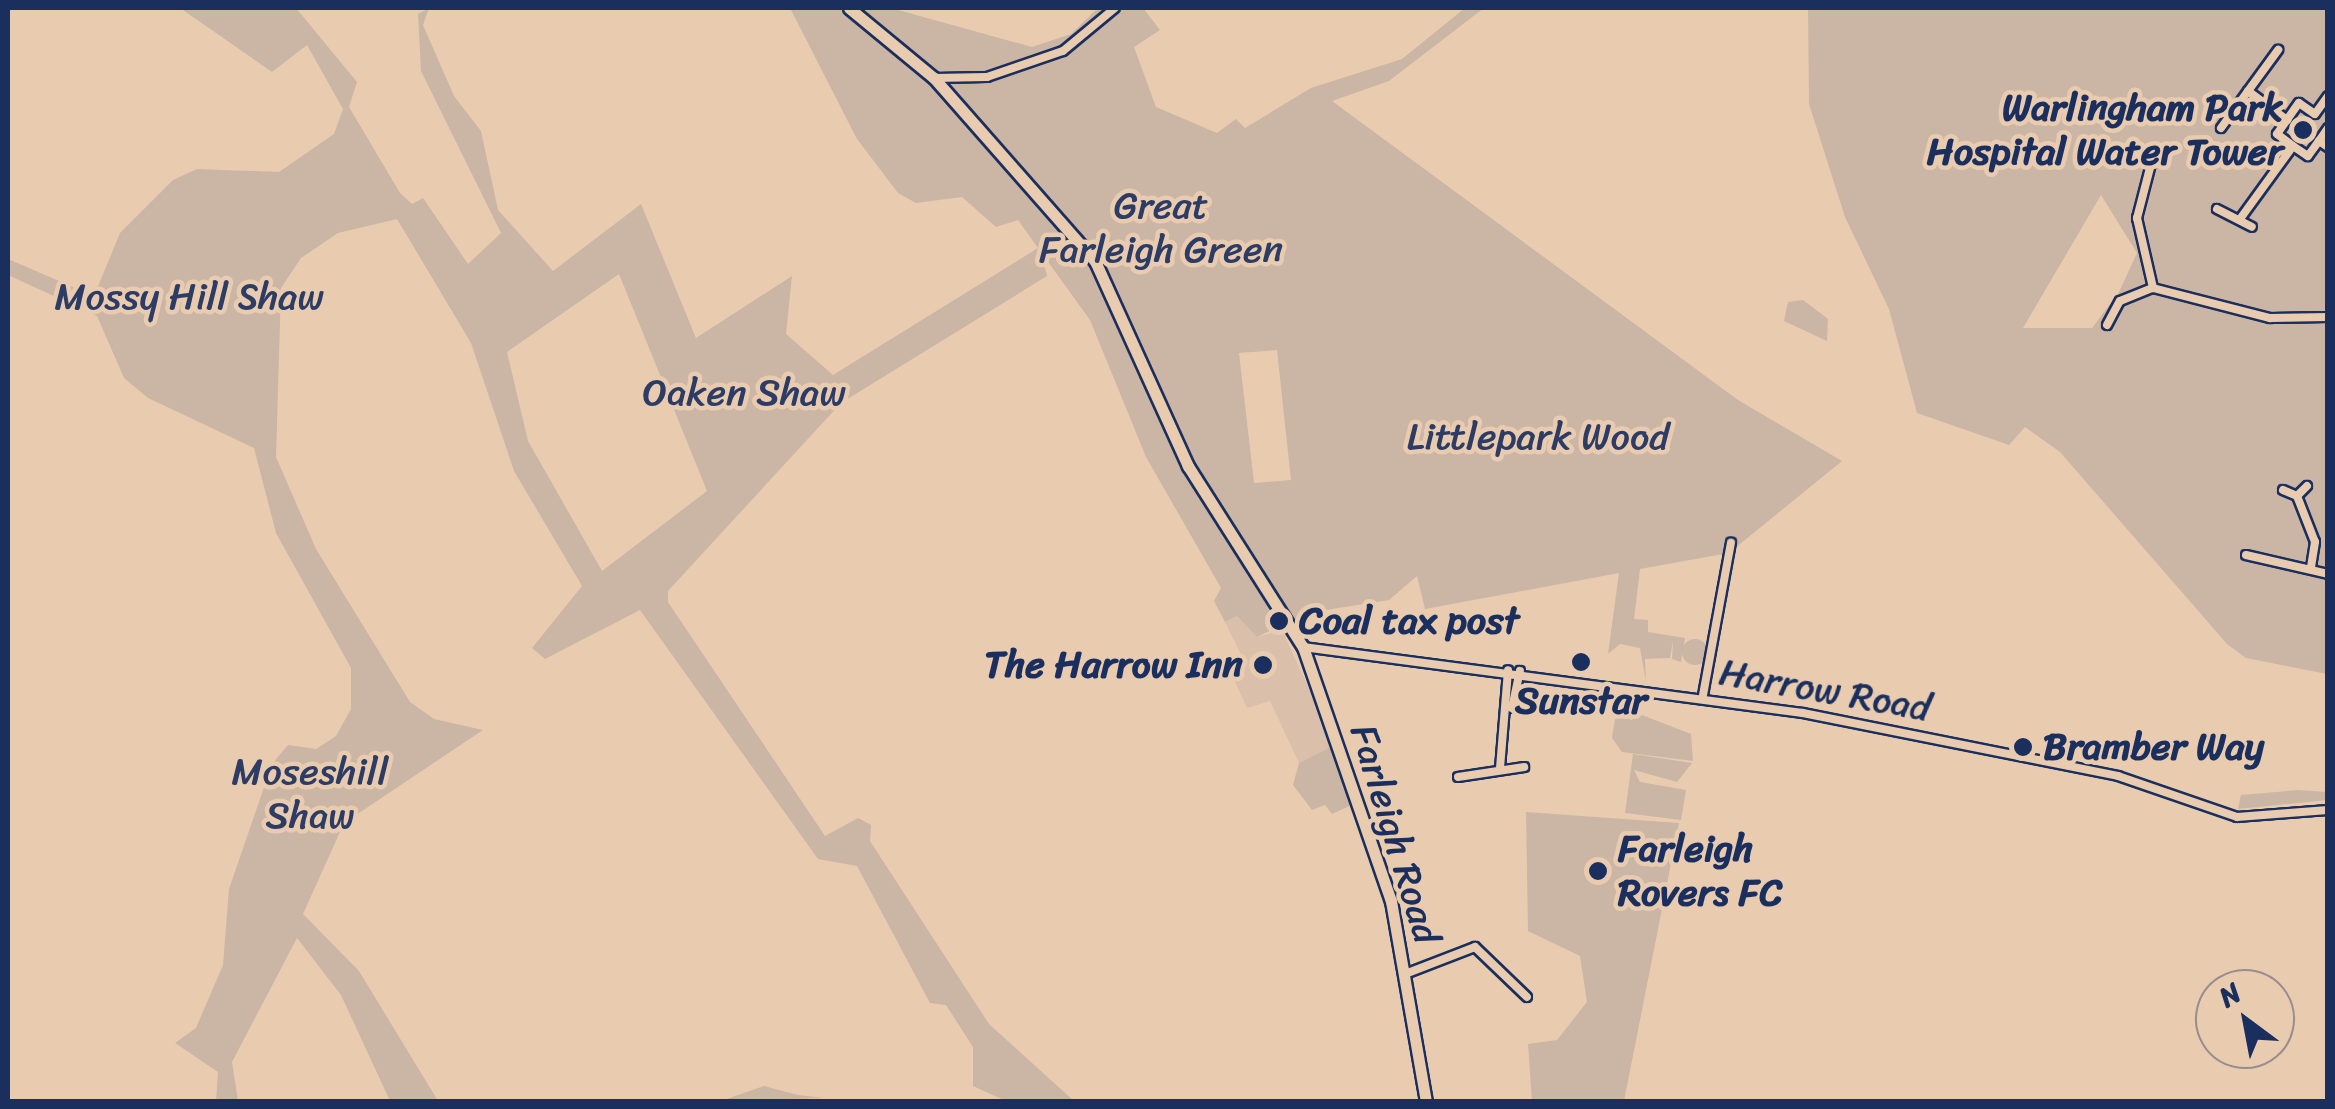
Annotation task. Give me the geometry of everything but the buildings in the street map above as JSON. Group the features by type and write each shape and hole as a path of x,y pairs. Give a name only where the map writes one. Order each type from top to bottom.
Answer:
{"street":[{"name":"Farleigh Road","path":"849,8 956,100 1095,262 1188,466 1303,647 1376,847 1406,974 1426,1102"},
{"path":"934,78 960,79 1063,51 1114,8"},
{"path":"2221,128 2278,50"},
{"path":"956,100 960,79"},
{"path":"2248,92 2287,120"},
{"path":"2315,114 2328,96"},
{"path":"2299,103 2328,125 2308,156 2277,134 2287,120 2299,103"},
{"path":"2319,140 2328,147"},
{"path":"2240,219 2292,146"},
{"path":"2151,164 2137,218 2153,288"},
{"path":"2218,209 2252,227"},
{"path":"2107,325 2120,301 2153,288 2270,318 2328,317"},
{"path":"2297,496 2307,486"},
{"path":"2283,490 2297,496 2315,542 2311,567"},
{"path":"1703,695 1731,542"},
{"path":"2246,555 2328,574"},
{"name":"Harrow Road","path":"1303,647 1703,695 2050,760 2237,817 2328,810"},
{"path":"1508,670 1509,722"},
{"path":"1500,768 1520,671"},
{"path":"1458,777 1524,767"},
{"path":"1406,974 1475,948 1527,997"}],"shaded area":[{"path":"1237,616 1257,637 1282,630 1335,745 1299,763 1270,701 1247,708 1228,667 1243,659 1225,622"}],"green space":[{"path":"180,8 296,8 357,82 349,107 400,193 412,204 423,198 468,264 501,233 421,71 418,14 429,8 423,25 454,96 481,131 498,210 553,271 641,204 696,338 792,276 786,334 833,375 1038,248 1018,220 996,227 962,197 916,203 898,193 857,139 790,8 891,8 1032,47 1071,34 1098,8 1143,8 1160,30 1134,47 1156,107 1217,133 1236,119 1245,128 1311,88 1402,59 1465,8 1484,8 1389,81 1332,101 1738,400 1842,461 1729,553 1640,569 1634,619 1648,620 1648,632 1685,638 1681,662 1672,659 1673,640 1670,658 1645,659 1646,682 1640,648 1620,644 1608,654 1619,573 1425,609 1417,576 1389,600 1307,613 1257,637 1237,616 1225,622 1214,601 1221,588 1146,457 1090,320 1041,252 1047,276 841,403 668,591 668,602 825,836 858,818 871,825 870,841 989,1024 1074,1101 1006,1101 973,1086 973,1047 946,1005 930,1003 857,866 818,859 640,610 545,659 532,648 582,586 514,471 471,343 397,219 338,233 301,258 281,288 276,457 316,549 410,702 434,719 483,730 344,823 303,914 359,971 438,1101 390,1101 341,995 297,938 232,1062 238,1101 216,1101 218,1072 175,1043 196,1028 223,965 229,889 272,764 288,745 316,749 336,736 351,709 351,668 276,533 254,448 148,398 124,378 97,316 8,275 8,259 94,296 120,233 173,180 197,169 279,172 334,134 343,109 307,45 272,72","holes":["619,274 707,491 602,571 528,441 507,352","1277,350 1291,480 1254,483 1239,353"]},
{"path":"1808,8 2327,8 2327,674 2246,658 2227,644 2060,452 2025,427 2009,445 1917,413 1889,309 1845,217 1809,104","holes":["2101,195 2137,253 2119,292 2092,328 2023,328"]},
{"path":"1803,300 1828,319 1827,341 1784,321 1788,302"},
{"path":"1695,639 1704,643 1708,652 1704,661 1695,665 1686,661 1682,652 1686,643"},
{"path":"1617,706 1631,720 1642,715 1691,734 1693,761 1622,752 1612,738"},
{"path":"1335,745 1356,803 1332,814 1325,805 1312,810 1293,785 1299,763"},
{"path":"1633,754 1692,763 1677,782 1634,770 1640,782 1686,790 1681,820 1625,813"},
{"path":"2298,790 2327,792 2327,800 2238,809 2241,795"},
{"path":"1526,812 1679,823 1624,1101 1532,1101 1528,1044 1557,1040 1587,1002 1580,956 1528,931"},
{"path":"764,1086 798,1095 824,1098 721,1101"}],"place":[{"name":"Warlingham Park Hospital Water Tower","path":"2303,130"},
{"name":"Coal tax post","path":"1279,621"},
{"name":"Sunstar","path":"1581,662"},
{"name":"The Harrow Inn","path":"1263,665"},
{"name":"Bramber Way","path":"2023,747"},
{"name":"Farleigh Rovers FC","path":"1598,871"}],"park label":[{"name":"Great Farleigh Green","path":"1161,228"},
{"name":"Mossy Hill Shaw","path":"189,297"},
{"name":"Oaken Shaw","path":"744,393"},
{"name":"Littlepark Wood","path":"1538,437"},
{"name":"Moseshill Shaw","path":"310,794"}]}
